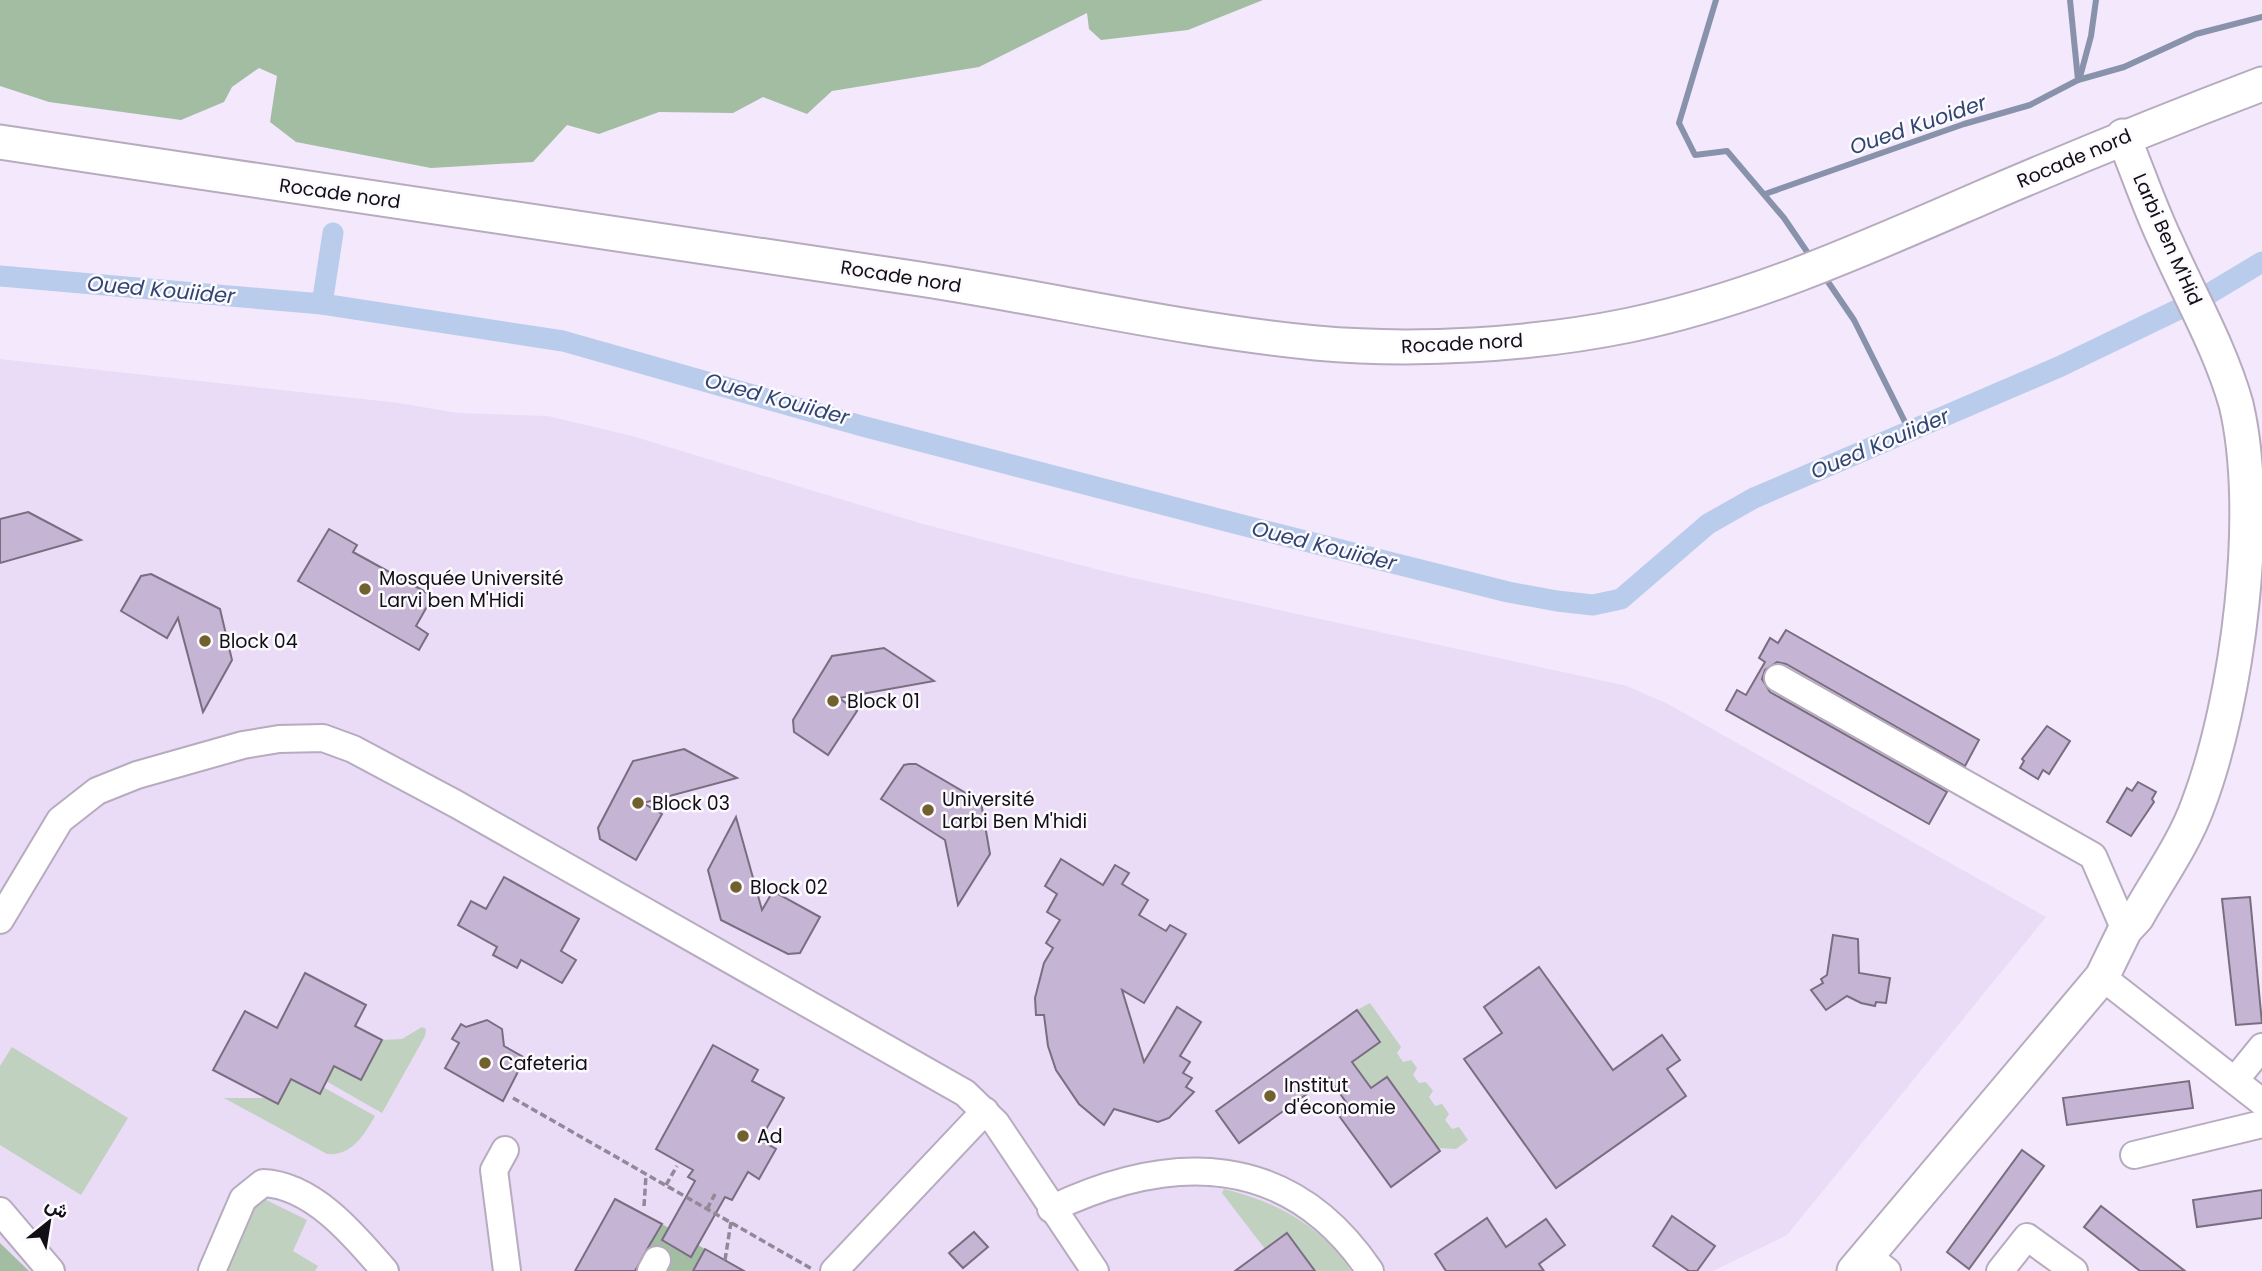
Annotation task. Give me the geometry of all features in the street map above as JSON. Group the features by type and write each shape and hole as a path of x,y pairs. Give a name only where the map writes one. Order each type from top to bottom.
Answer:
{"main road":[{"name":"Rocade nord","path":"0,142 964,285 1235,333 1317,343 1398,347 1547,338 1626,326 1697,309 1798,276 2123,136 2262,84"},
{"name":"Larbi Ben M'Hid","path":"1870,1266 2102,977 2125,930 2137,917 2198,806 2221,721 2246,577 2249,459 2236,404 2215,341 2166,242 2123,136"}],"street":[{"path":"1778,678 2093,856 2125,930"},
{"path":"0,920 60,820 97,791 137,775 243,745 279,739 323,738 353,749 456,804 950,1084 985,1111 1095,1271"},
{"path":"2102,977 2236,1079 2262,1102"},
{"path":"2236,1079 2262,1047"},
{"path":"834,1271 985,1111"},
{"path":"2134,1155 2262,1124"},
{"path":"505,1150 494,1170 507,1271"},
{"path":"1051,1209 1144,1175 1174,1170 1235,1175 1265,1183 1311,1209 1345,1238 1370,1271"},
{"path":"212,1271 243,1199 263,1183 286,1187 311,1201 346,1229 385,1271"},
{"path":"0,1210 51,1271"},
{"path":"2000,1271 2027,1237 2074,1271"}],"path":[{"path":"513,1098 816,1271"},
{"path":"666,1185 677,1166"},
{"path":"644,1206 646,1175"},
{"path":"704,1209 715,1194"},
{"path":"725,1260 731,1222"}],"shaded area":[{"name":"Université Larbi Ben M'hidi","path":"0,359 399,403 457,413 548,416 632,436 923,524 1115,574 1627,686 1666,703 2046,917 1787,1235 1713,1271 0,1271"}],"green space":[{"path":"0,0 1263,0 1188,30 1101,40 1089,29 1087,13 979,67 832,91 807,114 763,97 733,113 659,112 599,134 567,125 533,162 431,168 296,142 270,122 277,76 259,68 232,87 224,102 181,120 49,102 0,86"},
{"path":"1370,1003 1401,1047 1397,1053 1403,1062 1411,1060 1417,1068 1413,1075 1419,1083 1426,1082 1433,1091 1429,1097 1435,1106 1442,1104 1449,1114 1445,1120 1452,1129 1459,1127 1468,1140 1456,1149 1438,1148 1387,1077 1371,1088 1352,1062 1380,1042 1357,1010"},
{"path":"422,1027 426,1029 425,1036 382,1113 326,1081 334,1066 361,1080 382,1040 402,1039"},
{"path":"12,1047 128,1118 81,1195 0,1145 0,1066"},
{"path":"291,1079 323,1087 375,1116 362,1137 350,1148 344,1152 327,1154 224,1098 267,1098"},
{"path":"1224,1189 1279,1208 1312,1228 1351,1271 1315,1271 1287,1233 1265,1249 1222,1193"},
{"path":"260,1197 307,1220 293,1251 318,1266 315,1271 227,1271"},
{"path":"662,1224 705,1249 693,1271 636,1271"},
{"path":"0,1243 29,1271 0,1271"}],"building":[{"path":"28,512 81,540 0,563 0,519"},
{"name":"Mosquée Université Larvi ben M'Hidi","path":"329,529 357,545 353,552 433,596 416,626 428,634 419,650 298,581"},
{"name":"Block 04","path":"151,574 220,609 232,660 203,712 178,618 167,638 121,611 141,576"},
{"path":"1786,630 1979,740 1965,766 1786,664 1777,662 1765,670 1762,679 1770,692 1947,792 1929,824 1726,710 1737,690 1746,695 1765,662 1759,658 1770,638 1778,643"},
{"name":"Block 01","path":"884,648 934,681 839,698 857,711 828,755 794,732 793,720 832,656"},
{"path":"2047,726 2070,741 2049,774 2043,770 2038,779 2020,768 2024,761 2022,759"},
{"name":"Block 03","path":"684,749 737,778 643,803 662,814 636,860 600,839 598,828 633,761"},
{"path":"916,764 981,802 990,854 958,905 945,840 881,799 904,765"},
{"path":"2138,782 2156,792 2152,799 2154,802 2131,836 2107,822 2127,788 2132,791"},
{"name":"Block 02","path":"736,817 762,910 773,891 820,917 800,953 788,954 721,920 708,870"},
{"path":"1061,859 1103,885 1115,865 1129,873 1122,884 1148,900 1139,915 1166,931 1170,925 1186,934 1144,1003 1122,990 1144,1062 1177,1007 1201,1022 1180,1056 1190,1062 1183,1073 1192,1078 1186,1087 1194,1092 1169,1118 1158,1122 1114,1109 1104,1125 1079,1104 1056,1070 1048,1046 1044,1015 1036,1015 1035,998 1044,963 1053,948 1046,943 1060,920 1047,912 1057,894 1045,886"},
{"path":"504,877 579,919 561,951 576,960 562,983 521,960 517,968 493,955 497,947 458,925 471,901 486,909"},
{"path":"2250,897 2262,1023 2236,1025 2222,899"},
{"path":"1833,935 1858,939 1859,973 1890,978 1886,1003 1876,1002 1875,1006 1847,996 1826,1010 1811,990 1823,983 1821,979 1827,975"},
{"path":"1539,967 1613,1070 1662,1035 1680,1060 1667,1069 1686,1096 1556,1188 1464,1059 1502,1033 1484,1007"},
{"path":"305,973 366,1005 355,1026 382,1040 361,1080 334,1066 320,1094 291,1079 278,1104 213,1070 245,1011 277,1028"},
{"name":"Institut d'économie","path":"1357,1010 1380,1042 1352,1062 1371,1088 1387,1077 1440,1151 1391,1187 1337,1113 1348,1105 1329,1078 1239,1143 1216,1111"},
{"name":"Cafeteria","path":"487,1020 502,1029 504,1046 525,1058 503,1101 445,1068 459,1043 452,1039 461,1024 466,1027"},
{"path":"713,1045 758,1070 752,1081 784,1098 760,1140 776,1149 759,1179 748,1172 732,1200 725,1197 691,1257 662,1240 695,1181 688,1177 693,1170 656,1149"},
{"path":"2189,1081 2193,1108 2067,1125 2063,1098"},
{"path":"2022,1150 2044,1166 1969,1269 1947,1252"},
{"path":"2262,1190 2262,1218 2197,1227 2193,1200"},
{"path":"615,1199 662,1224 635,1271 575,1271"},
{"path":"2101,1206 2185,1271 2140,1271 2084,1227"},
{"path":"1672,1216 1715,1246 1697,1271 1689,1271 1653,1246"},
{"path":"1487,1218 1506,1247 1546,1219 1565,1245 1539,1264 1544,1271 1446,1271 1435,1254"},
{"path":"974,1232 988,1247 963,1268 949,1253"},
{"path":"1287,1233 1315,1271 1235,1271 1265,1249"},
{"path":"705,1249 744,1271 693,1271"}],"waterway":[{"name":"Oued Kuoider","path":"1716,0 1679,123 1695,155 1727,151 1784,218 1812,259"},
{"name":"Oued Kuoider","path":"1765,194 1964,124 2030,105 2078,80 2070,0"},
{"name":"Oued Kuoider","path":"2080,77 2091,36 2096,0"},
{"name":"Oued Kuoider","path":"2078,80 2124,67 2196,34 2262,17"},
{"name":"Oued Kouiider","path":"322,304 333,233"},
{"name":"Oued Kouiider","path":"0,276 322,304 563,341 862,426 1234,523 1508,592 1593,605 1621,599 1708,524 1754,498 2061,366 2202,298 2262,262"},
{"name":"Oued Kuoider","path":"1824,276 1854,320 1909,430"}],"place":[{"name":"Mosquée Université Larvi ben M'Hidi","path":"365,589"},
{"name":"Block 04","path":"205,641"},
{"name":"Block 01","path":"833,701"},
{"name":"Block 03","path":"638,803"},
{"name":"Université Larbi Ben M'hidi","path":"928,810"},
{"name":"Block 02","path":"736,887"},
{"name":"Cafeteria","path":"485,1063"},
{"name":"Institut d'économie","path":"1270,1096"},
{"name":"Ad","path":"743,1136"}]}
